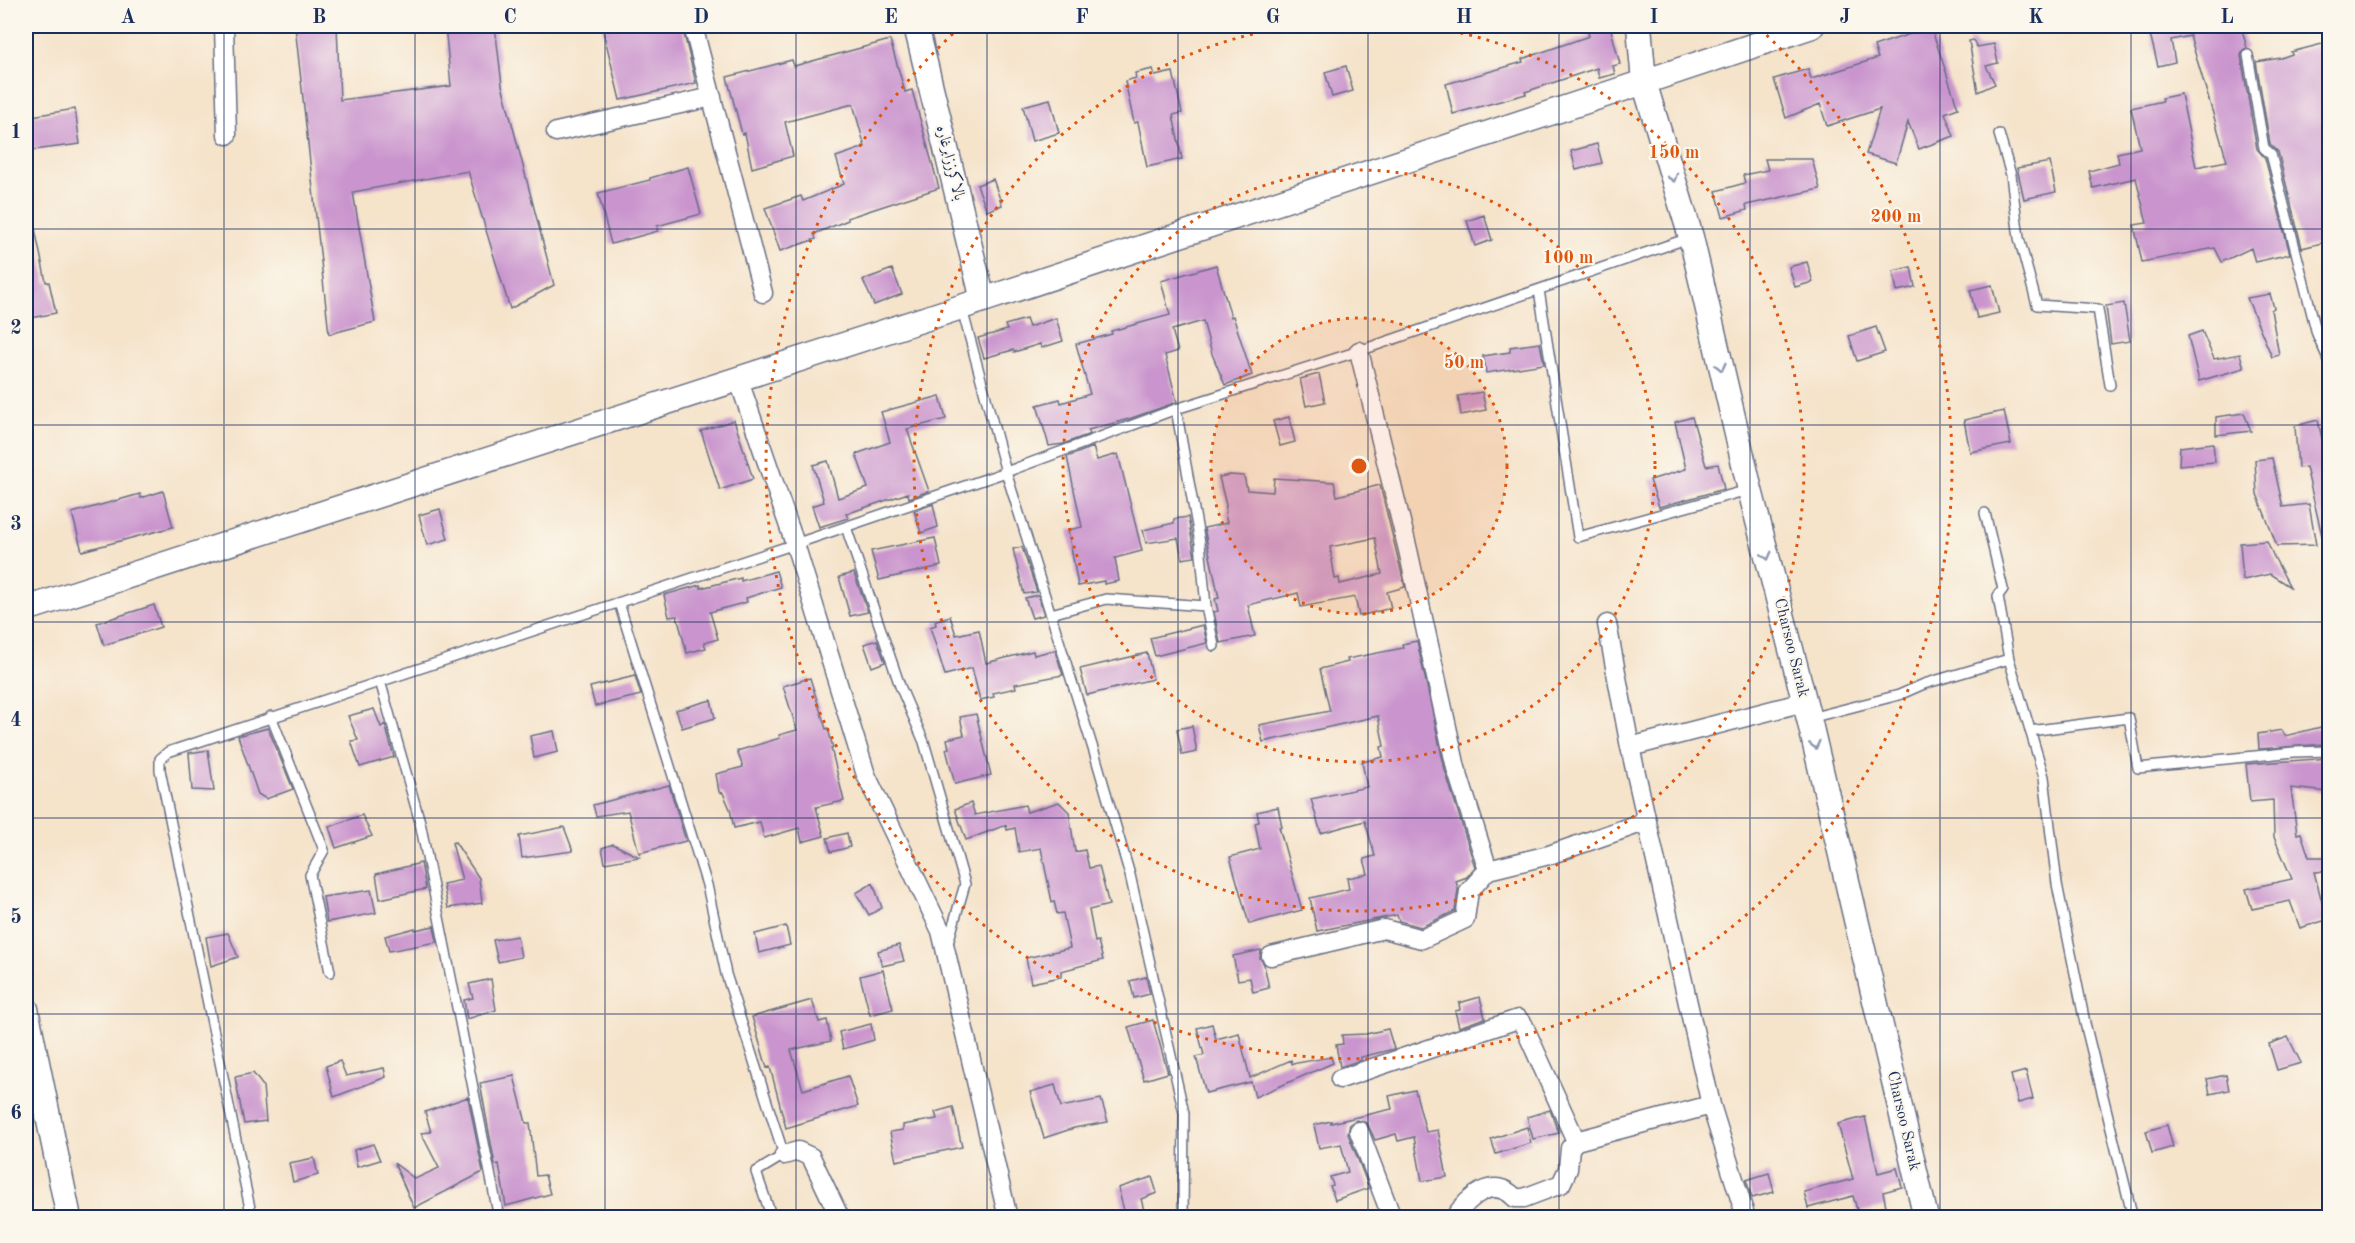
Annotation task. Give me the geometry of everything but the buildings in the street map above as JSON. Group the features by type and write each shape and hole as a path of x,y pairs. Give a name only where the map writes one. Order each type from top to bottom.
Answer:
{"main road":[{"name":"بالاکرززابرغاره","path":"916,26 972,303"},
{"name":"Charsoo Sarak","path":"1639,26 1644,82 1691,237 1926,1218"},
{"path":"26,609 972,303 1644,82 1784,30 1812,26"},
{"path":"26,1009 69,1218"}],"street":[{"path":"224,26 227,135"},
{"path":"693,26 763,293"},
{"path":"555,132 712,97"},
{"path":"1359,351 1408,550 1455,768 1488,870"},
{"path":"738,378 795,544 867,775 941,931 1008,1218"},
{"path":"1607,624 1630,747 1711,1105 1746,1218"},
{"path":"1630,747 1806,710"},
{"path":"1271,956 1384,928 1422,939 1465,920 1468,891 1488,870 1549,855 1647,821"},
{"path":"1340,1079 1518,1019 1523,1024 1576,1141"},
{"path":"1454,1218 1465,1202 1480,1192 1498,1187 1508,1190 1515,1198 1524,1198 1561,1184 1568,1169 1570,1148 1576,1141 1711,1105"},
{"path":"1359,1131 1392,1218"},
{"path":"784,1155 798,1151 811,1157 840,1218"}],"lane":[{"path":"2248,55 2264,148 2271,154 2317,334 2330,363"},
{"path":"1999,134 2010,175 2019,238 2037,305 2098,309 2110,385"},
{"path":"252,1218 160,770 160,759 168,752 795,544 1006,472 1176,409 1359,351 1691,237"},
{"path":"1539,290 1578,537 1750,490"},
{"path":"972,303 1006,472 1130,875 1157,988 1184,1113 1183,1218"},
{"path":"1176,409 1200,543 1206,606 1214,646"},
{"path":"1985,513 2003,590 1998,596 2009,659 2044,777 2057,884 2085,1023 2133,1218"},
{"path":"846,526 900,686 924,742 965,884 946,952"},
{"path":"1051,614 1106,599 1206,606"},
{"path":"619,603 707,885 726,974 784,1155 756,1172 772,1218"},
{"path":"1806,710 1899,694 1924,684 2009,659"},
{"path":"380,681 420,822 499,1218"},
{"path":"271,716 324,850 310,875 330,972"},
{"path":"2030,731 2129,718 2138,768 2294,752 2330,751"}]}
